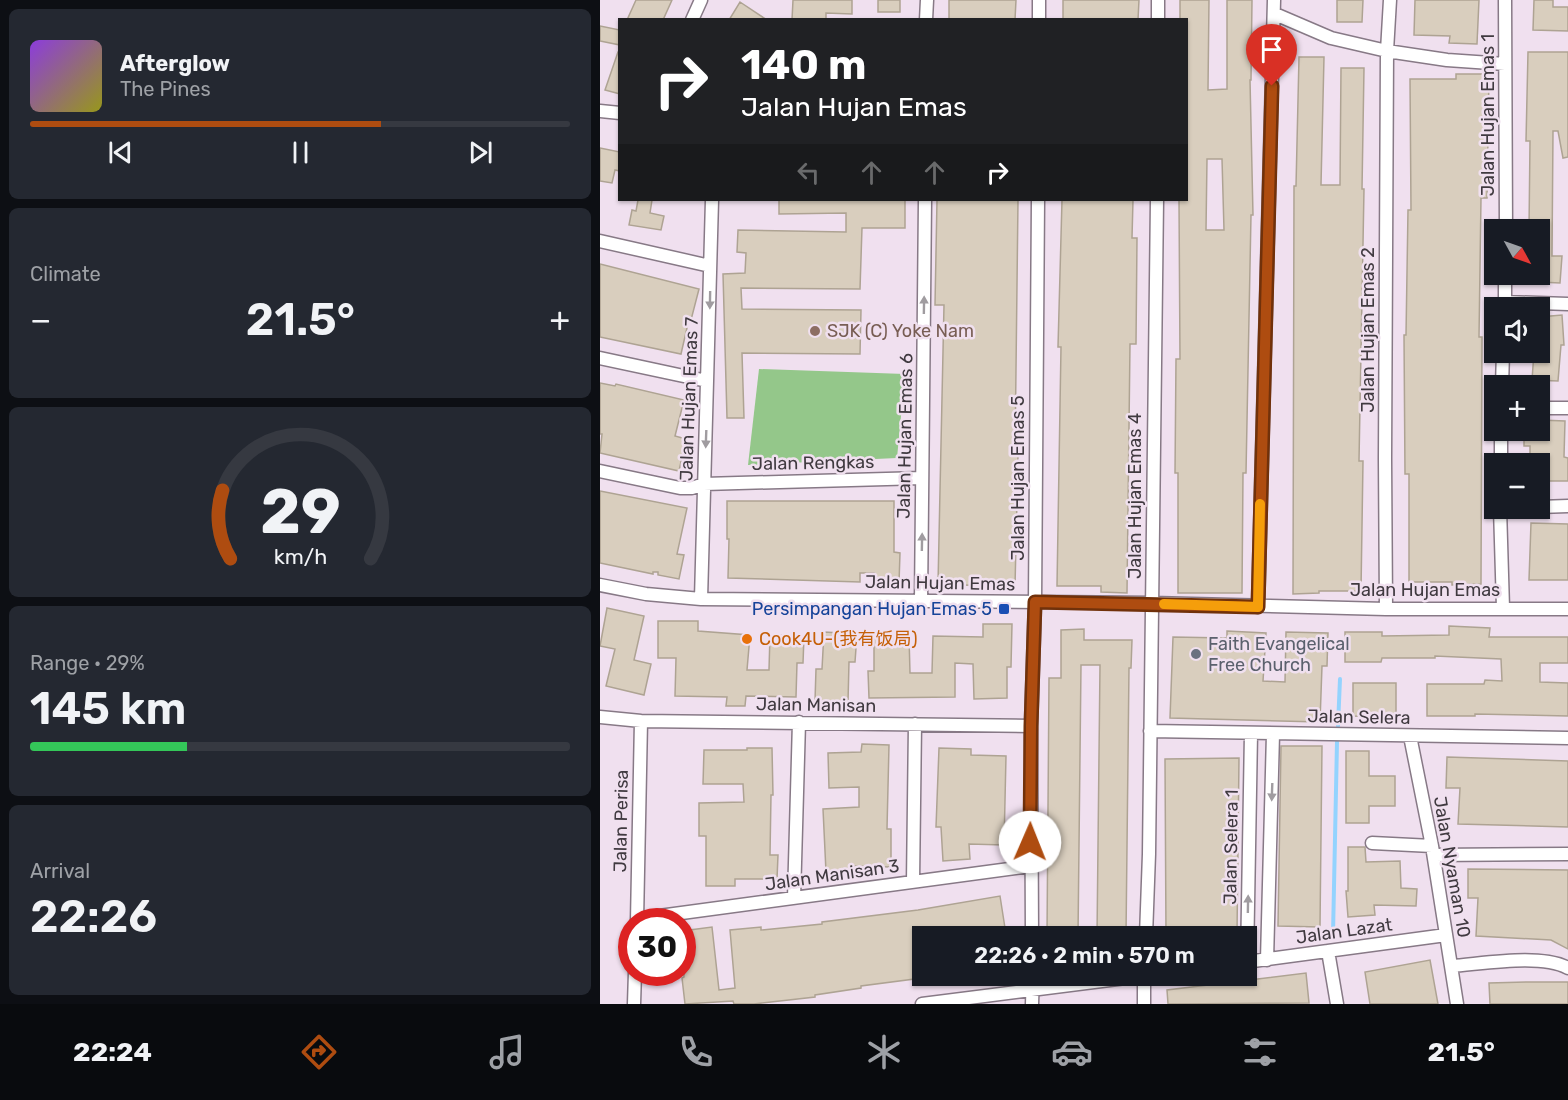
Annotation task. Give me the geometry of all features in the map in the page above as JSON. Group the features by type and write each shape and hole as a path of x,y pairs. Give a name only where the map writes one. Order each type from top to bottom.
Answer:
{"street":[{"path":"693,18 701,0"},
{"path":"926,18 927,0"},
{"path":"1039,0 1039,18"},
{"path":"1158,0 1158,18"},
{"path":"1258,607 1275,0"},
{"name":"Jalan Hujan Emas 2","path":"1386,609 1387,51 1390,0"},
{"name":"Jalan Hujan Emas 1","path":"1505,0 1506,219"},
{"path":"1275,14 1331,38 1387,51 1447,60 1505,64"},
{"path":"600,111 618,113"},
{"name":"Jalan Hujan Emas 7","path":"701,599 712,201"},
{"name":"Jalan Hujan Emas 6","path":"921,601 925,201"},
{"name":"Jalan Hujan Emas 5","path":"1032,926 1031,726 1035,602 1038,201"},
{"name":"Jalan Hujan Emas 4","path":"1146,926 1156,201"},
{"path":"600,241 710,266"},
{"path":"1550,304 1568,304"},
{"path":"600,358 707,381"},
{"path":"1550,408 1568,408"},
{"name":"Jalan Rengkas","path":"600,471 680,488 692,488 704,484 922,478"},
{"path":"1550,507 1568,506"},
{"path":"1500,519 1503,608"},
{"name":"Jalan Hujan Emas","path":"600,585 646,594 701,599 1152,603 1386,609 1568,609"},
{"name":"Jalan Manisan","path":"600,717 641,721 1031,726"},
{"name":"Jalan Perisa","path":"637,908 641,721"},
{"path":"794,898 799,722"},
{"path":"912,882 915,724"},
{"name":"Jalan Selera","path":"1150,731 1568,738"},
{"name":"Jalan Selera 1","path":"1248,926 1251,733"},
{"path":"1267,960 1274,734"},
{"name":"Jalan Nyaman 10","path":"1410,736 1433,850 1457,1004"},
{"path":"1372,843 1433,850 1568,854"},
{"name":"Jalan Manisan 3","path":"696,912 1031,866"},
{"name":"Jalan Lazat","path":"1257,961 1446,935"},
{"path":"1328,951 1337,1004"},
{"path":"1451,966 1530,960 1547,961 1568,968"},
{"path":"634,1004 635,986"},
{"path":"922,1004 1057,986"},
{"path":"1144,986 1144,1004"},
{"path":"1032,1004 1033,989"}],"green space":[{"path":"759,369 905,374 897,458 748,465"}],"building":[{"path":"636,0 672,0 664,18 628,18"},
{"path":"793,0 852,0 852,14 826,13 826,18 792,18"},
{"path":"878,0 900,0 900,12 878,12"},
{"path":"949,0 1016,0 1015,18 949,18"},
{"path":"1063,0 1139,0 1138,18 1063,18"},
{"path":"1180,0 1209,0 1208,90 1227,89 1227,0 1252,0 1250,80 1253,215 1251,215 1246,473 1243,473 1242,593 1178,593 1178,473 1175,473 1176,359 1180,359 1179,201 1188,201 1188,18 1180,18","holes":["1207,159 1222,159 1224,230 1206,230"]},
{"path":"1337,0 1363,0 1362,22 1337,22"},
{"path":"1415,0 1479,0 1477,44 1449,43 1450,36 1414,35"},
{"path":"1534,0 1553,0 1553,7 1568,7 1568,31 1533,30"},
{"path":"740,2 764,18 730,18"},
{"path":"600,26 618,30 618,45 600,41"},
{"path":"618,52 618,93 605,90"},
{"path":"1528,52 1568,52 1568,157 1563,158 1558,131 1553,131 1552,256 1562,256 1560,283 1550,283 1550,219 1529,219 1530,141 1526,141"},
{"path":"1299,57 1324,57 1321,185 1340,185 1341,68 1364,68 1359,461 1363,461 1361,591 1319,591 1319,593 1293,594 1294,186 1296,186"},
{"path":"1456,74 1489,74 1487,198 1481,198 1479,337 1482,337 1481,584 1452,585 1452,582 1409,582 1409,474 1405,474 1404,335 1406,335 1408,210 1411,210 1410,79 1456,79"},
{"path":"600,148 618,152 618,171 615,170 612,183 600,181"},
{"path":"638,201 652,201 650,213 664,216 661,230 629,225 632,210 636,211"},
{"path":"779,201 905,201 905,228 862,228 860,289 741,288 742,309 861,310 860,354 742,353 744,418 727,418 723,274 745,273 746,253 737,252 738,230 846,232 846,213 779,214"},
{"path":"937,201 1018,201 1015,454 1018,454 1015,587 938,584 944,305 935,305"},
{"path":"1062,201 1133,201 1132,238 1137,238 1136,344 1130,344 1127,593 1101,592 1101,586 1057,586 1061,347 1058,347"},
{"path":"600,264 699,289 681,354 600,337"},
{"path":"1562,315 1564,345 1561,345 1558,381 1550,381 1550,375 1532,375 1533,363 1550,363 1550,316"},
{"path":"600,383 615,386 616,384 684,400 675,436 686,439 679,471 600,453 602,434 600,434"},
{"path":"1550,420 1565,421 1564,457 1568,458 1568,481 1550,481 1550,453 1530,453 1530,446 1524,446 1524,441 1550,441"},
{"path":"600,491 687,508 677,554 684,555 679,579 658,575 658,572 653,572 653,574 600,563"},
{"path":"727,501 894,501 894,552 900,553 899,583 874,582 874,573 860,573 860,582 728,578"},
{"path":"1531,523 1568,524 1568,580 1529,580"},
{"path":"607,608 644,616 634,660 651,664 644,695 606,686 615,649 600,646"},
{"path":"658,621 698,621 698,631 750,635 747,670 769,670 770,635 804,636 803,663 797,663 796,697 746,696 745,706 726,706 727,697 675,696 676,658 658,658"},
{"path":"983,624 1012,624 1011,667 1007,667 1007,698 974,699 973,664 955,663 955,697 869,698 868,671 874,671 874,636 909,636 910,673 932,673 933,636 983,637"},
{"path":"1449,626 1490,628 1489,637 1568,637 1568,663 1540,663 1540,682 1568,683 1568,716 1475,714 1475,716 1427,716 1427,684 1484,684 1485,680 1502,681 1501,659 1435,656 1435,658 1382,658 1381,662 1345,662 1345,632 1382,632 1382,636 1449,635"},
{"path":"1084,629 1084,640 1132,640 1131,668 1129,668 1126,926 1097,926 1100,665 1081,665 1078,926 1047,926 1049,678 1061,678 1061,630"},
{"path":"1227,631 1266,633 1263,681 1285,682 1286,632 1328,633 1327,666 1322,666 1320,722 1170,718 1173,637 1227,638"},
{"path":"824,632 857,634 855,662 849,662 848,702 815,701 816,669 822,669"},
{"path":"1353,683 1396,683 1396,717 1353,716"},
{"path":"862,744 889,745 887,829 891,829 891,867 852,866 852,872 826,872 823,809 859,807 859,787 829,788 828,753 861,752"},
{"path":"1281,746 1322,746 1320,927 1278,926"},
{"path":"747,748 772,748 773,795 771,795 770,855 778,855 777,879 735,879 735,886 706,886 706,836 699,836 699,803 744,802 743,784 703,784 704,750 747,750"},
{"path":"939,748 971,749 971,755 1006,756 1004,845 969,844 970,859 943,861 941,827 936,827"},
{"path":"1346,751 1369,751 1369,776 1395,776 1395,806 1369,806 1369,823 1346,823"},
{"path":"1447,757 1568,761 1568,827 1458,824 1460,788 1446,788"},
{"path":"1239,758 1237,926 1166,926 1165,759"},
{"path":"1348,847 1365,847 1366,862 1400,861 1401,888 1417,889 1416,906 1374,905 1375,915 1348,917 1346,891 1348,891"},
{"path":"1468,869 1568,870 1568,949 1551,940 1476,936 1478,898 1468,898"},
{"path":"1000,896 1005,926 912,926 912,979 861,986 861,988 815,995 815,997 754,1004 734,1004 733,1001 685,1004 683,986 696,986 696,929 712,927 719,990 735,988 730,930 761,927 761,930 822,924 822,922 918,910"},
{"path":"1430,960 1438,1004 1370,1004 1365,972"},
{"path":"1306,973 1309,1003 1168,1004 1167,990 1200,986 1257,986 1257,979"},
{"path":"1568,982 1568,1004 1490,1004 1489,983"}],"waterway":[{"path":"1338,726 1340,679"},
{"path":"1333,935 1337,742"}],"slow traffic":[{"path":"1164,604 1258,607 1260,504"}],"place":[{"name":"SJK (C) Yoke Nam","path":"815,331"},
{"name":"Persimpangan Hujan Emas 5","path":"1004,609"},
{"name":"Cook4U-(我有饭局)","path":"747,639"},
{"name":"Faith Evangelical Free Church","path":"1196,654"}],"route":[{"path":"1030,842 1035,602 1258,607 1272,86"}]}
